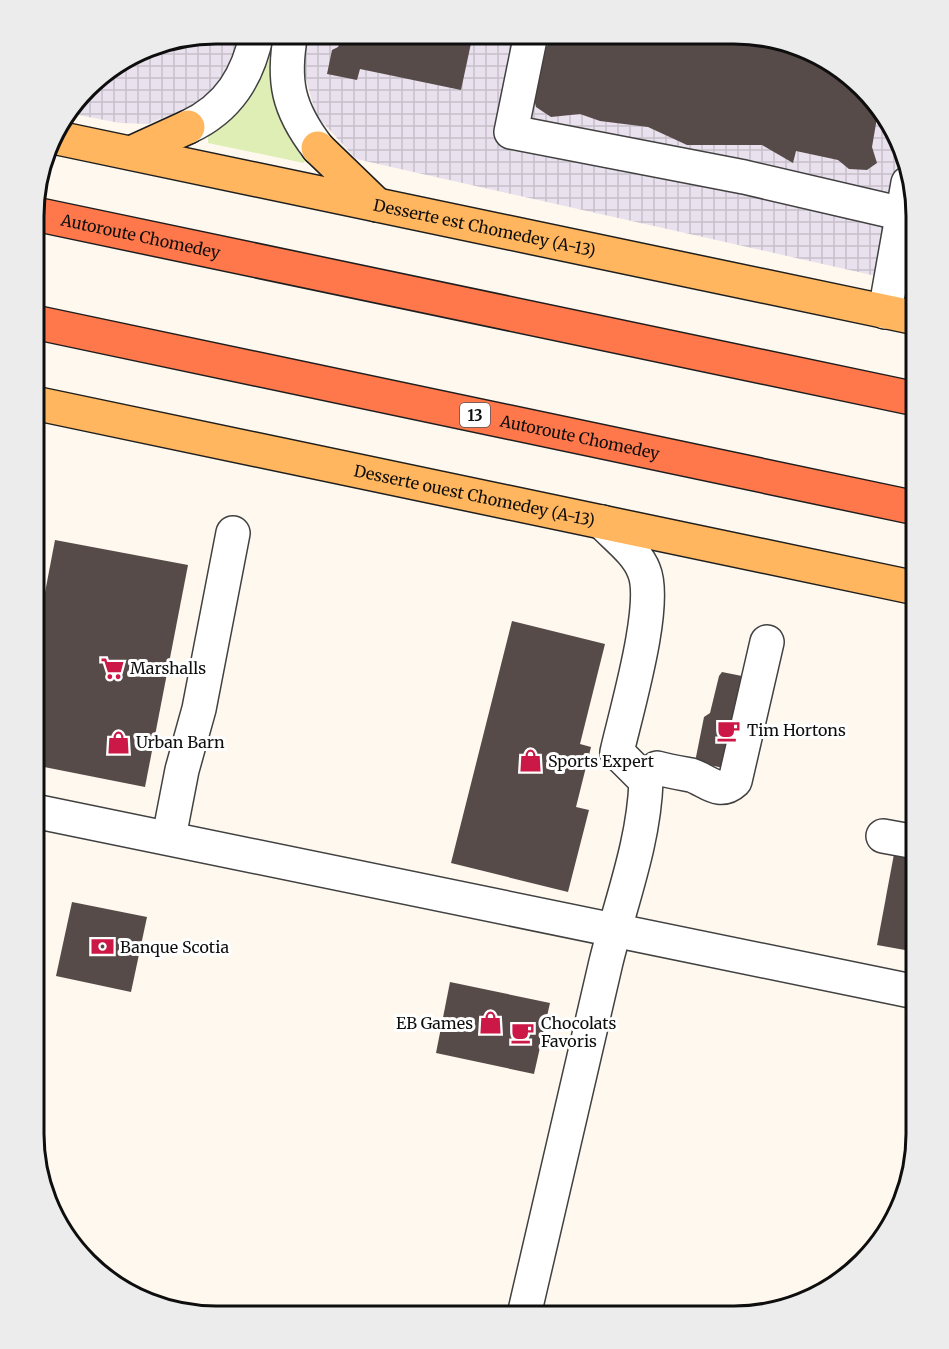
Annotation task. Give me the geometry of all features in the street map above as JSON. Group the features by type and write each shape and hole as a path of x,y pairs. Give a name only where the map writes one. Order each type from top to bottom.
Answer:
{"highway":[{"name":"Autoroute Chomedey","path":"44,216 906,397"},
{"name":"Autoroute Chomedey","path":"44,323 906,505"}],"main road":[{"path":"131,153 188,127"},
{"name":"Desserte est Chomedey (A-13)","path":"63,139 900,315"},
{"path":"318,148 377,206"},
{"name":"Desserte ouest Chomedey (A-13)","path":"44,405 906,586"}],"street":[{"path":"188,127 216,111 237,89 249,65 254,44"},
{"path":"289,44 287,59 289,93 298,119 318,148"},
{"path":"529,44 511,132 744,177 905,202"},
{"path":"900,315 906,241"},
{"path":"526,1306 626,894 645,798 646,781 617,752 650,596 648,583 640,561 602,522"},
{"path":"169,837 182,770 199,709 232,533"},
{"path":"645,798 674,787 698,790 711,786 729,786 738,774 766,642"},
{"path":"657,768 693,776 711,786"},
{"path":"44,813 905,990"},
{"path":"883,836 905,841"}],"shaded area":[{"path":"205,44 244,44 241,60 207,101 148,124 120,123 77,115 102,86 150,57 182,47"},
{"path":"301,44 733,44 778,49 809,61 847,86 863,102 888,140 900,171 904,193 906,283 356,159 316,115 299,54"}],"green space":[{"path":"264,44 283,44 307,157 304,163 208,143 208,135 223,125 244,104"}],"building":[{"path":"339,44 471,44 461,90 360,69 357,80 327,74 332,50"},
{"path":"548,44 733,44 778,49 809,61 829,73 863,102 876,121 872,147 877,163 867,170 849,169 838,160 796,151 793,163 762,145 687,145 648,127 600,121 580,114 551,117 536,107 532,91 541,55"},
{"path":"55,540 188,565 145,787 44,767 44,598"},
{"path":"512,621 605,644 580,744 591,747 576,807 589,810 568,892 451,863"},
{"path":"722,672 742,676 747,680 733,770 695,762 704,717 710,713"},
{"path":"894,854 905,856 905,950 877,945"},
{"name":"Banque Scotia","path":"72,902 147,917 131,992 56,976"},
{"path":"450,982 550,1003 534,1074 436,1053"}],"place":[{"name":"Marshalls","path":"112,668"},
{"name":"Tim Hortons","path":"729,730"},
{"name":"Urban Barn","path":"118,742"},
{"name":"Sports Expert","path":"530,761"},
{"name":"Banque Scotia","path":"102,947"},
{"name":"EB Games","path":"491,1023"},
{"name":"Chocolats Favoris","path":"523,1032"}]}
